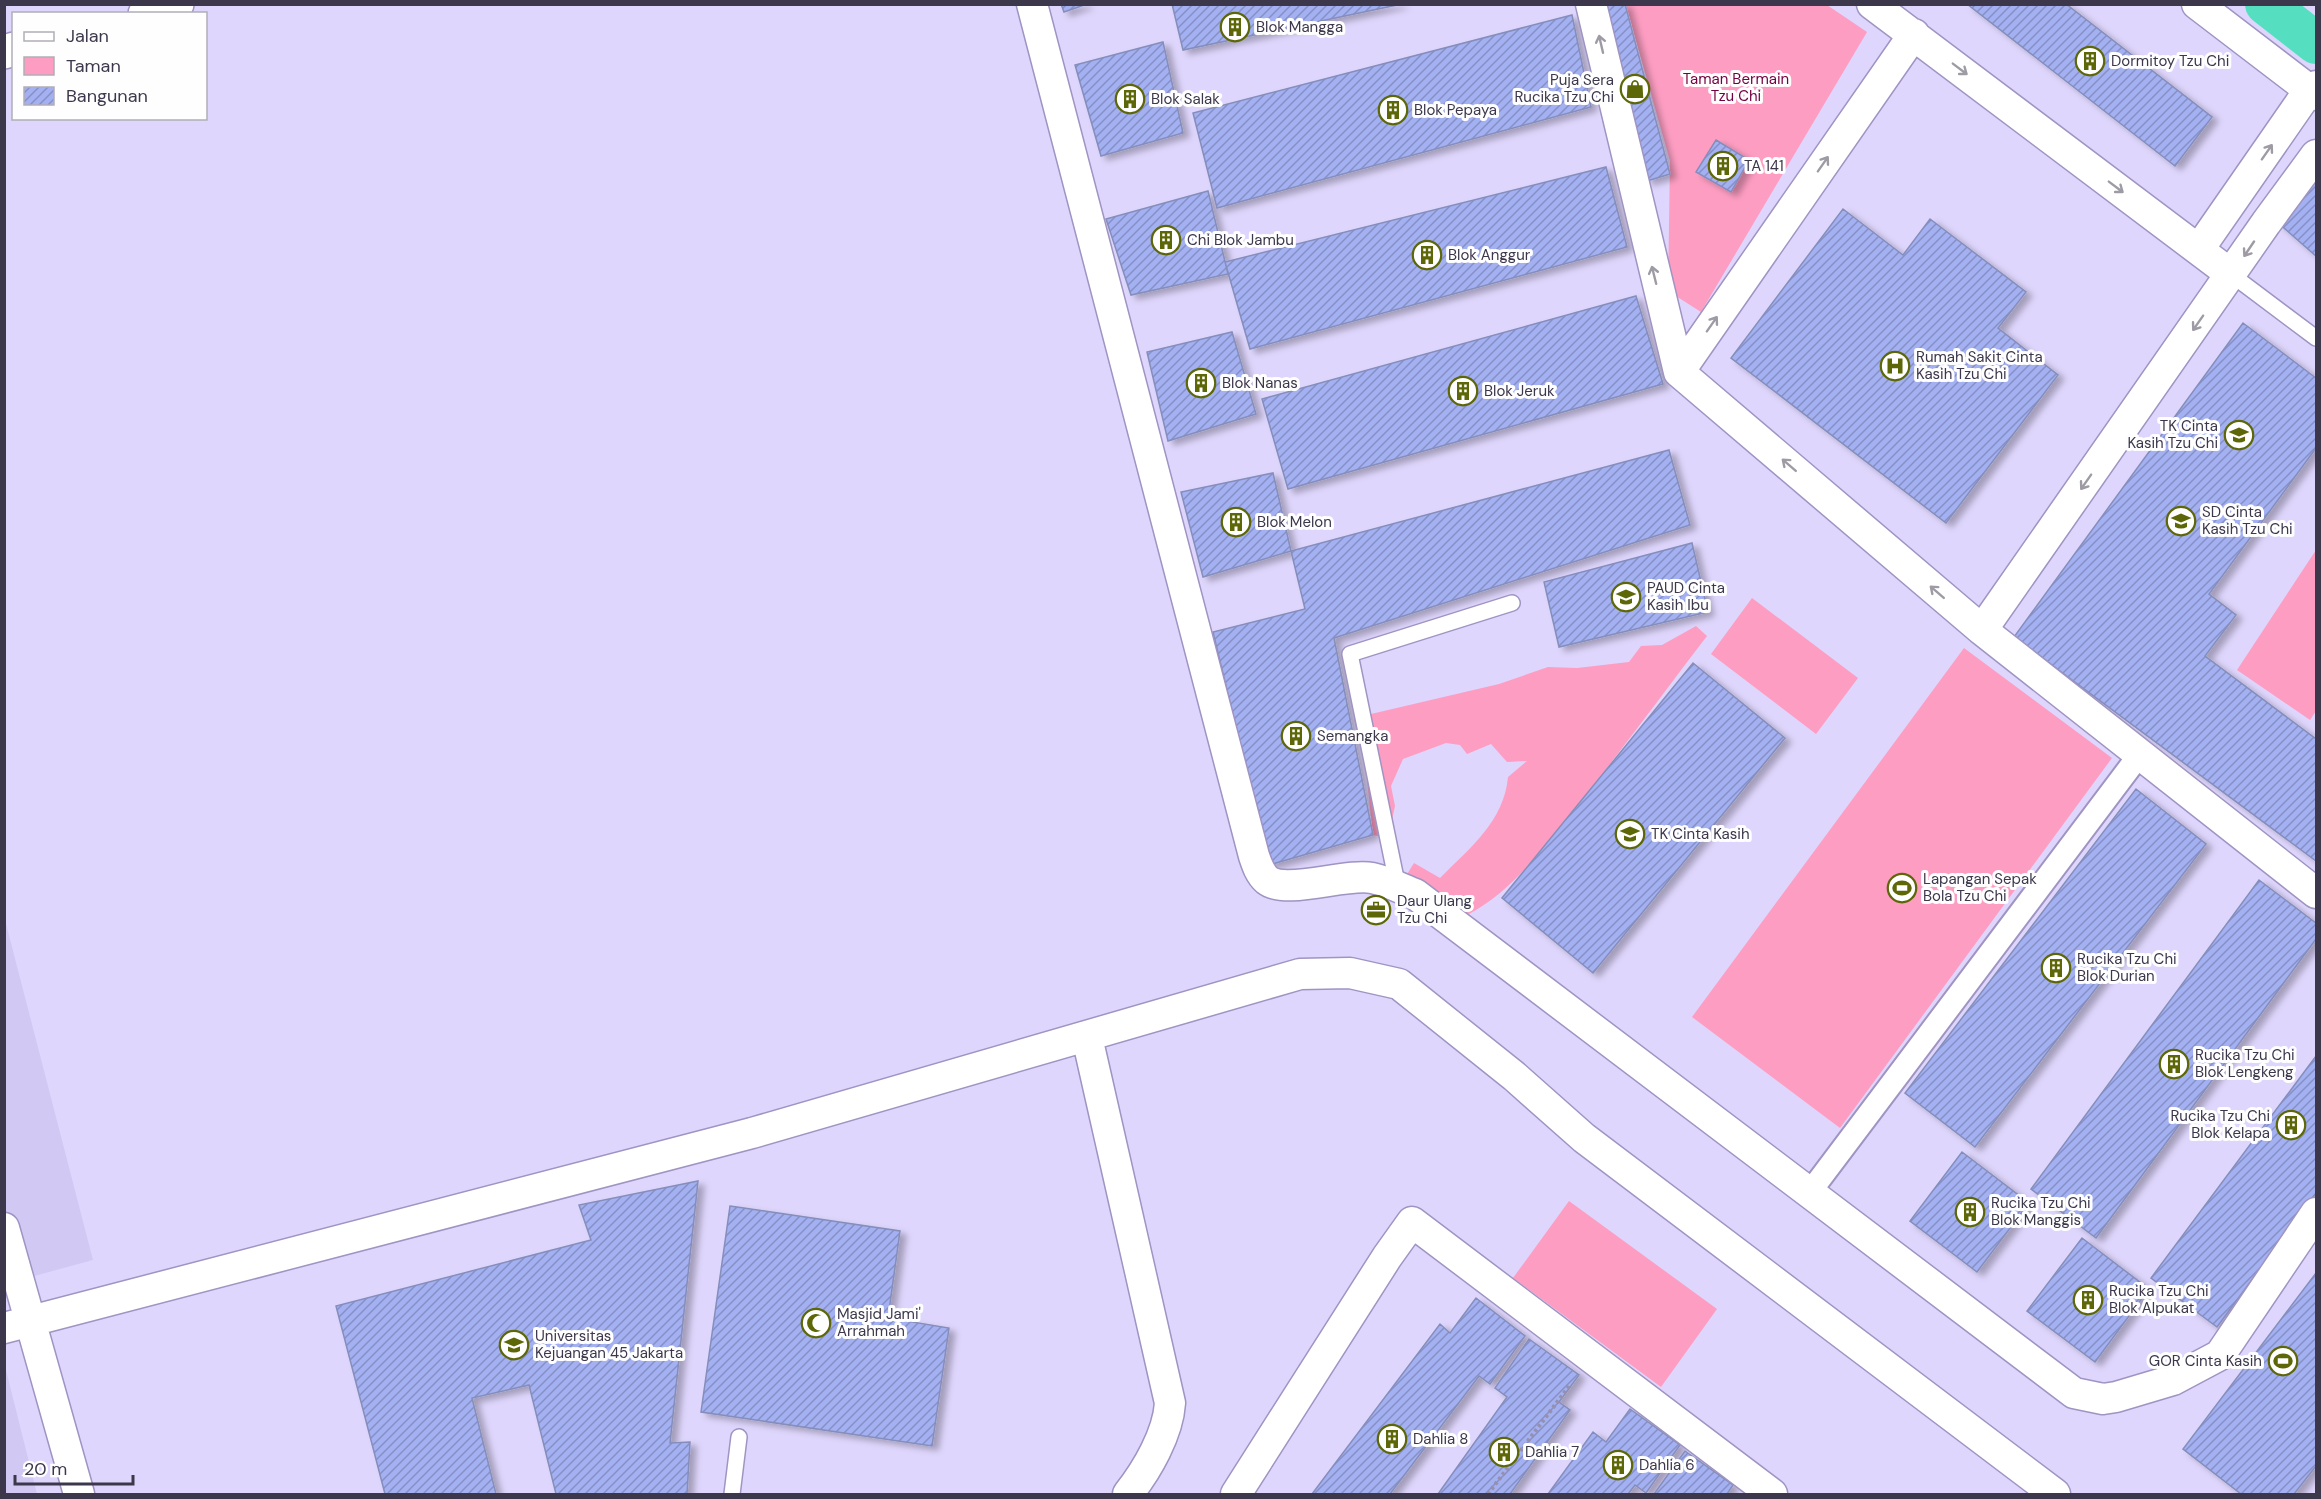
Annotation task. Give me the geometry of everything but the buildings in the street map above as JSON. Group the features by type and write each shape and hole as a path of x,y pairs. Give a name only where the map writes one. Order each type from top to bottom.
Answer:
{"street":[{"path":"151,12 177,4"},
{"path":"1032,4 1259,870 1267,879 1284,885 1351,877 1372,878 1422,899 2074,1393 2103,1399 2173,1380 2220,1354 2316,1213"},
{"path":"1591,4 1679,372 1982,630 2316,893"},
{"path":"1872,4 2232,275"},
{"path":"2197,4 2314,90 2199,249"},
{"path":"1679,372 1914,34"},
{"path":"1982,630 2316,156"},
{"path":"1810,1192 2140,754"},
{"path":"17,1325 752,1134 1300,974 1350,973 1399,984 1514,1076 1584,1138 2055,1494"},
{"path":"1087,1037 1170,1403 1169,1420 1137,1482 1128,1494"},
{"path":"1236,1494 1387,1257 1412,1222 1772,1494"},
{"path":"4,1228 17,1325 79,1494"}],"lane":[{"path":"2232,275 2316,338"},
{"path":"1398,888 1350,654 1512,603"},
{"path":"732,1494 739,1437"}],"path":[{"path":"1488,1494 1590,1357"}],"shaded area":[{"path":"4,916 93,1260 5,1284 4,1284"},
{"path":"5,1366 37,1494 5,1494"}],"green space":[{"name":"Taman Bermain Tzu Chi","path":"1626,5 1827,5 1867,32 1701,312 1668,291 1670,161"},
{"path":"2316,550 2316,711 2310,720 2237,670"},
{"path":"1752,598 1858,678 1816,734 1711,654"},
{"path":"1696,626 1707,636 1604,772 1510,884 1483,906 1467,915 1404,879 1414,863 1440,878 1484,833 1500,807 1508,777 1527,761 1507,762 1491,744 1467,754 1460,745 1446,743 1403,759 1391,786 1395,806 1388,838 1373,835 1366,771 1354,718 1499,684 1548,667 1577,668 1629,662 1641,646 1662,645"},
{"name":"Lapangan Sepak Bola Tzu Chi","path":"1964,648 2112,758 1840,1128 1692,1017"},
{"path":"1569,1201 1717,1309 1661,1387 1513,1278"}],"waterway":[{"path":"2266,4 2316,43"}],"place":[{"name":"Blok Mangga","path":"1235,27"},
{"name":"Dormitoy Tzu Chi","path":"2090,61"},
{"name":"Puja Sera Rucika Tzu Chi","path":"1635,89"},
{"name":"Blok Salak","path":"1130,99"},
{"name":"Blok Pepaya","path":"1393,110"},
{"name":"TA 141","path":"1723,166"},
{"name":"Chi Blok Jambu","path":"1166,240"},
{"name":"Blok Anggur","path":"1427,255"},
{"name":"Rumah Sakit Cinta Kasih Tzu Chi","path":"1895,366"},
{"name":"Blok Nanas","path":"1201,383"},
{"name":"Blok Jeruk","path":"1463,391"},
{"name":"TK Cinta Kasih Tzu Chi","path":"2239,435"},
{"name":"SD Cinta Kasih Tzu Chi","path":"2181,521"},
{"name":"Blok Melon","path":"1236,522"},
{"name":"PAUD Cinta Kasih Ibu","path":"1626,597"},
{"name":"Semangka","path":"1296,736"},
{"name":"TK Cinta Kasih","path":"1630,834"},
{"name":"Lapangan Sepak Bola Tzu Chi","path":"1902,888"},
{"name":"Daur Ulang Tzu Chi","path":"1376,910"},
{"name":"Rucika Tzu Chi Blok Durian","path":"2056,968"},
{"name":"Rucika Tzu Chi Blok Lengkeng","path":"2174,1064"},
{"name":"Rucika Tzu Chi Blok Kelapa","path":"2291,1125"},
{"name":"Rucika Tzu Chi Blok Manggis","path":"1970,1212"},
{"name":"Rucika Tzu Chi Blok Alpukat","path":"2088,1300"},
{"name":"Masjid Jami' Arrahmah","path":"816,1323"},
{"name":"Universitas Kejuangan 45 Jakarta","path":"514,1345"},
{"name":"GOR Cinta Kasih","path":"2283,1361"},
{"name":"Dahlia 8","path":"1392,1439"},
{"name":"Dahlia 7","path":"1504,1452"},
{"name":"Dahlia 6","path":"1618,1465"}]}
